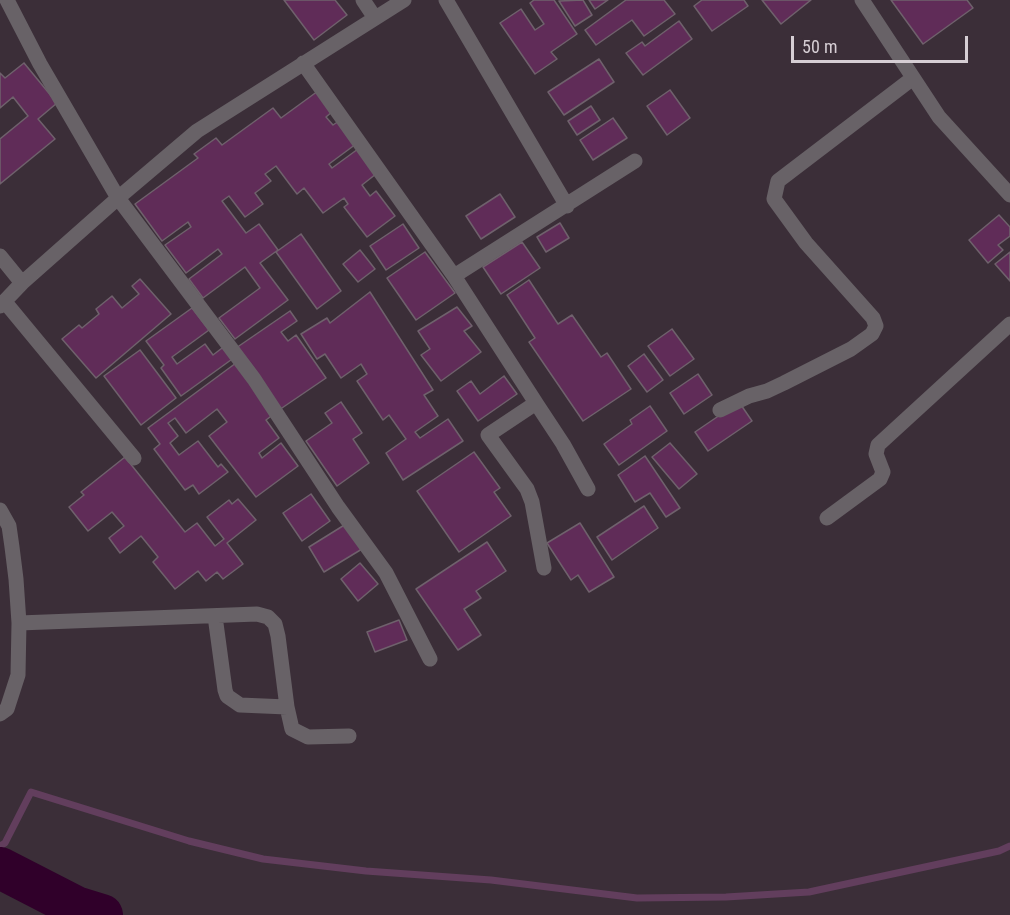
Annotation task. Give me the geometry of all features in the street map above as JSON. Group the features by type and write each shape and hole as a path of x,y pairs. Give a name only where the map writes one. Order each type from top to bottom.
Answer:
{"street":[{"path":"7,0 40,64 118,198 254,380 338,507 386,573 430,659"},
{"path":"363,0 375,18"},
{"path":"134,458 3,304 22,283 197,131 404,0"},
{"path":"446,0 567,206"},
{"path":"862,0 939,117 1010,195"},
{"path":"303,63 454,276 563,444 588,489"},
{"path":"720,410 784,383 851,349 872,334 876,326 873,318 806,243 774,199 778,181 913,78"},
{"path":"454,276 635,161"},
{"path":"0,256 22,283"},
{"path":"827,518 880,479 883,472 876,454 878,445 1010,324"},
{"path":"536,404 488,435 527,489 532,502 543,568"},
{"path":"0,510 9,526 19,623 18,675 8,709 0,714"},
{"path":"19,623 257,614 268,617 275,624 278,636 292,729 308,737 349,736"},
{"path":"214,616 227,696 240,705 287,707"}],"building":[{"path":"284,0 335,0 347,15 314,40"},
{"path":"534,0 554,0 577,34 551,52 557,59 535,74 500,23 521,9 535,30 544,24 530,3"},
{"path":"583,0 592,15 575,26 559,1"},
{"path":"589,0 608,0 595,9"},
{"path":"626,0 664,0 675,14 644,36 632,20 596,45 585,30"},
{"path":"702,0 744,0 748,6 712,31 694,6"},
{"path":"762,0 811,0 781,24"},
{"path":"891,0 967,0 973,8 923,44"},
{"path":"679,21 692,39 643,75 626,53 642,42 645,46"},
{"path":"599,59 614,82 564,115 548,92"},
{"path":"24,63 57,103 38,119 55,139 0,184 0,139 28,116 13,97 0,108 0,73 5,78"},
{"path":"670,90 690,118 667,135 647,106"},
{"path":"318,91 333,111 326,117 333,125 339,121 356,144 329,164 332,168 358,149 376,174 362,185 370,196 376,191 395,216 367,237 344,207 348,204 344,198 323,213 304,188 297,194 276,166 265,174 271,181 255,193 263,204 245,217 229,196 222,201 246,233 259,224 278,250 260,263 288,300 235,339 219,318 260,288 245,267 203,298 189,279 222,254 218,249 186,273 165,245 191,227 188,222 162,241 135,204 198,158 194,154 216,138 222,145 273,108 281,118"},
{"path":"591,106 600,120 577,135 568,121"},
{"path":"613,118 627,138 593,160 580,140"},
{"path":"500,194 515,217 481,239 466,216"},
{"path":"999,215 1010,227 1010,236 998,245 1003,250 988,263 969,240"},
{"path":"560,223 569,238 546,252 537,237"},
{"path":"403,224 419,248 386,270 370,246"},
{"path":"301,234 341,291 317,309 276,252"},
{"path":"522,242 540,268 501,294 483,267"},
{"path":"360,250 375,269 358,282 343,264"},
{"path":"425,252 455,293 416,320 387,278"},
{"path":"1010,252 1010,281 995,264"},
{"path":"140,279 171,314 96,378 62,339 79,325 82,328 99,314 96,309 112,296 122,308 139,294 132,286"},
{"path":"529,280 558,324 572,315 601,357 607,353 631,389 583,421 529,342 535,338 507,295"},
{"path":"370,292 433,390 424,395 438,416 415,432 420,438 448,419 463,441 403,480 386,453 406,439 389,415 383,420 357,381 367,374 361,364 341,378 325,354 317,359 301,334 327,318 330,323"},
{"path":"457,307 472,326 464,331 481,352 441,381 421,355 430,349 418,331"},
{"path":"192,308 209,330 172,357 177,364 205,344 213,355 226,345 235,357 181,396 161,368 164,365 146,341"},
{"path":"290,311 297,321 281,332 288,341 296,335 326,378 279,410 236,348"},
{"path":"672,329 694,359 670,376 648,346"},
{"path":"140,350 176,398 141,425 104,376"},
{"path":"644,354 663,380 647,392 628,366"},
{"path":"236,363 274,414 266,420 279,438 259,453 262,458 281,443 298,466 256,497 209,436 227,422 217,409 186,433 175,418 168,423 178,436 170,443 179,455 198,441 218,467 221,464 228,472 199,494 193,485 185,490 154,449 160,444 148,428"},
{"path":"698,374 712,395 684,414 670,393"},
{"path":"504,376 517,394 478,421 457,391 471,381 480,394"},
{"path":"341,402 362,433 353,439 369,463 337,486 306,441 332,423 325,413"},
{"path":"739,402 752,421 708,451 695,432"},
{"path":"650,406 667,431 619,465 604,444 632,424 630,420"},
{"path":"670,443 697,474 679,489 652,457"},
{"path":"474,452 500,488 494,492 511,516 459,552 417,491"},
{"path":"645,456 680,508 666,517 650,493 635,502 618,475"},
{"path":"125,457 185,532 197,523 215,546 224,539 207,517 229,500 232,504 238,499 256,520 227,543 243,564 223,579 217,572 206,581 198,571 175,589 153,562 158,557 141,536 120,553 109,538 124,526 112,512 88,531 69,507 84,495 81,492"},
{"path":"311,494 330,521 302,541 283,513"},
{"path":"644,506 658,528 612,560 597,537"},
{"path":"580,523 614,577 589,592 578,575 571,580 547,543"},
{"path":"346,524 362,549 324,572 309,547"},
{"path":"487,542 506,571 476,591 481,598 464,609 481,635 458,650 416,589"},
{"path":"360,563 378,584 358,601 341,579"},
{"path":"399,620 407,640 375,652 367,632"}],"waterway":[{"path":"0,846 5,843 31,792 189,841 263,859 366,871 491,880 637,898 726,897 809,892 999,851 1010,846"},
{"path":"0,868 76,907 102,915"}]}
